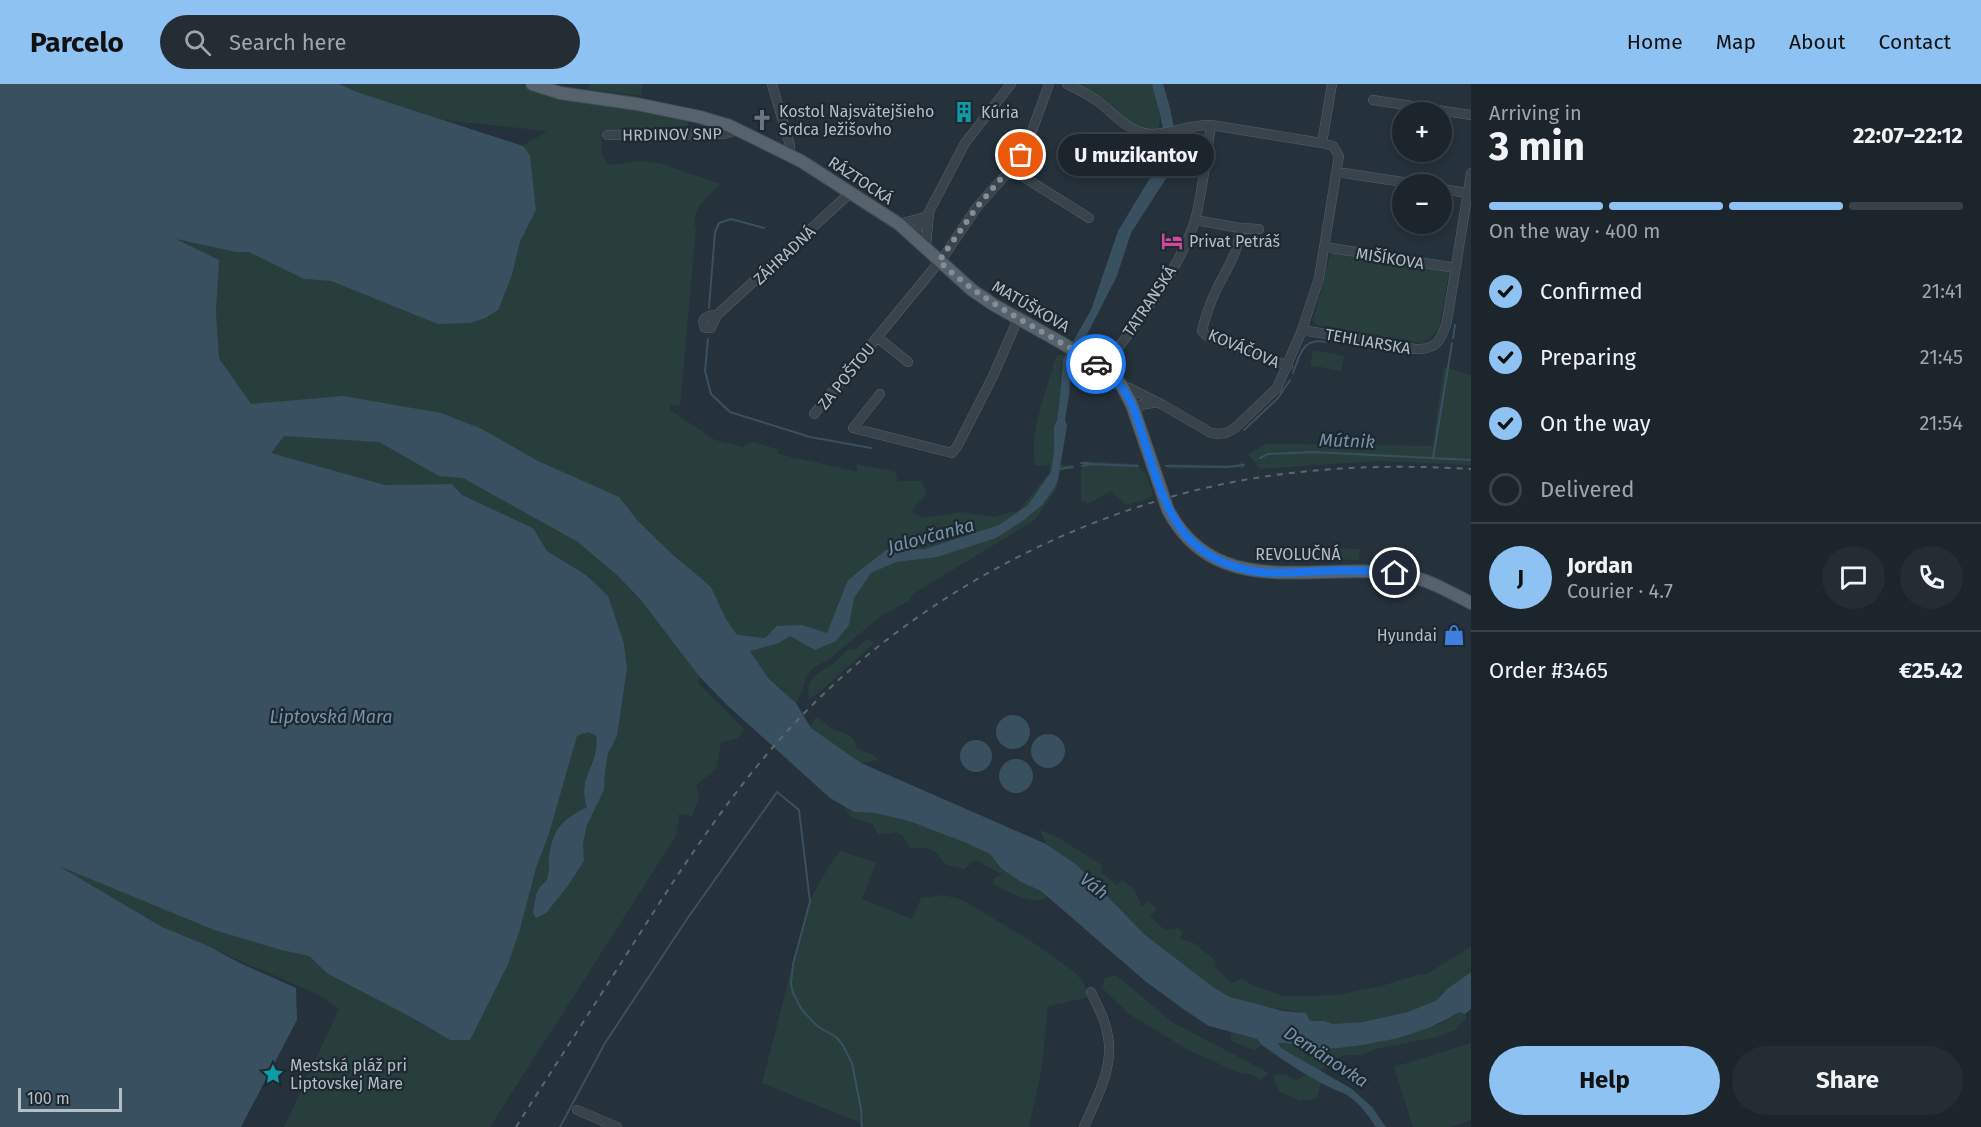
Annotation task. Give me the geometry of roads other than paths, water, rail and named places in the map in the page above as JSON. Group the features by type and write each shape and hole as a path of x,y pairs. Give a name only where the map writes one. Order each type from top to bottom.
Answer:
{"main road":[{"name":"RÁZTOCKÁ","path":"532,84 560,93 614,100 707,119 736,128 789,154 899,224"},
{"name":"MATÚŠKOVA","path":"899,224 972,290 1081,355 1122,386"},
{"name":"REVOLUČNÁ","path":"1122,386 1136,418 1168,510 1196,547 1215,559 1257,572 1344,570 1403,574 1428,581 1471,603"}],"street":[{"path":"772,84 790,145 789,154"},
{"path":"913,235 927,215 965,143 1011,84"},
{"name":"ZA POŠTOU","path":"814,414 939,261 977,207 1011,169 1028,142 1049,84"},
{"path":"1067,84 1090,97 1134,130 1147,134 1178,131 1196,125 1211,125 1322,143 1336,149 1339,156 1318,285 1288,366"},
{"path":"1322,143 1332,84"},
{"path":"1373,100 1471,115"},
{"name":"TATRANSKÁ","path":"1102,369 1173,268 1195,220 1211,125"},
{"name":"HRDINOV SNP","path":"607,135 724,134 736,128"},
{"path":"1011,169 1089,218"},
{"path":"1336,172 1392,180"},
{"name":"TEHLIARSKA","path":"1302,330 1414,350 1430,348 1443,337 1471,173"},
{"path":"1452,191 1468,193"},
{"name":"ZÁHRADNÁ","path":"717,315 850,193"},
{"path":"899,224 927,215"},
{"path":"926,247 927,215"},
{"path":"1195,220 1259,229"},
{"name":"KOVÁČOVA","path":"1240,228 1240,238 1228,269 1222,277 1202,331 1206,335 1288,366"},
{"name":"MIŠÍKOVA","path":"1325,247 1456,268"},
{"path":"880,394 853,428 952,453 993,376 1018,319"},
{"name":"ZA POŠTOU","path":"877,337 908,362"},
{"name":"MATÚŠKOVA","path":"1122,386 1157,402 1211,433 1228,432 1269,397 1277,388 1288,366"},
{"path":"1136,418 1137,410 1141,405 1157,402"},
{"path":"1084,1127 1102,1084 1109,1053 1109,1040 1104,1021 1091,992"},
{"path":"577,1110 617,1127"}],"water":[{"name":"Liptovská Mara","path":"0,84 339,84 357,92 523,146 530,155 536,210 520,242 512,275 498,310 470,323 438,324 331,281 304,279 249,252 236,252 176,239 219,260 216,312 219,358 251,404 343,396 441,413 482,429 538,461 619,497 638,521 711,587 726,619 737,635 765,638 777,626 802,625 827,633 848,580 886,550 925,549 999,525 1028,505 1051,472 1054,426 1059,407 1063,359 1091,310 1118,231 1159,163 1163,133 1152,84 1163,84 1174,130 1175,142 1171,165 1167,177 1131,233 1117,276 1071,366 1065,420 1067,426 1058,479 1042,505 996,538 937,557 896,562 871,573 854,598 849,625 836,641 815,650 790,636 779,643 750,651 769,679 796,703 811,728 861,763 1046,844 1077,865 1144,934 1213,987 1230,997 1283,1011 1306,1013 1310,1021 1324,1021 1333,1024 1363,1022 1408,1012 1437,1000 1447,989 1471,972 1471,1009 1465,1014 1459,1012 1428,1028 1377,1043 1324,1049 1278,1043 1281,1048 1352,1089 1372,1107 1386,1127 1376,1127 1353,1099 1301,1071 1262,1045 1257,1039 1209,1026 1186,1011 1145,981 1041,891 1021,882 1001,868 990,854 909,821 875,813 854,812 830,798 727,705 699,676 641,600 618,576 578,542 463,478 439,476 379,442 284,436 271,453 385,485 452,484 462,495 533,528 547,551 586,575 608,596 624,644 627,669 617,736 608,754 604,790 587,825 583,844 584,861 546,913 536,918 533,913 535,898 547,878 549,856 556,832 571,816 587,807 584,787 596,746 596,736 588,732 577,736 508,964 470,1040 450,1040 328,974 309,956 214,930 59,866 162,927 206,945 296,988 297,1020 241,1127 0,1127"},
{"path":"1013,715 1025,720 1030,732 1025,744 1013,749 1001,744 996,732 1001,720"},
{"path":"1048,734 1060,739 1065,751 1060,763 1048,768 1036,763 1031,751 1036,739"},
{"path":"976,740 988,744 992,756 988,768 976,772 964,768 960,756 964,744"},
{"path":"1016,759 1028,764 1033,776 1028,788 1016,793 1004,788 999,776 1004,764"}],"waterway":[{"path":"709,308 715,232 719,223 731,219 764,228"},
{"name":"Mútnik","path":"1453,338 1455,325"},
{"path":"708,339 705,371 711,394 730,412 810,437 871,448"},
{"path":"1293,373 1300,354 1307,345 1328,340"},
{"name":"Mútnik","path":"1433,458 1452,343"},
{"path":"1244,430 1278,398 1290,380"},
{"name":"Mútnik","path":"1260,458 1268,454 1313,452 1471,460"},
{"name":"Mútnik","path":"1081,463 1088,463"},
{"name":"Mútnik","path":"1082,466 1091,464 1138,466"},
{"name":"Mútnik","path":"1166,466 1244,465"},
{"name":"Mútnik","path":"1058,469 1073,467"},
{"path":"560,1127 605,1043 687,919 777,792 799,810 810,902 793,964 791,984 793,993 802,1010 817,1026 836,1037 842,1044 852,1063 862,1127"}],"railway":[{"path":"516,1127 685,864 755,769 819,698 868,654 921,615 978,579 1036,548 1097,522 1160,500 1254,478 1316,470 1378,467 1471,469"}],"place":[{"name":"Kúria","path":"964,112"},
{"name":"Kostol Najsvätejšieho Srdca Ježišovho","path":"762,120"},
{"name":"U muzikantov","path":"1021,155"},
{"name":"Privat Petráš","path":"1172,241"},
{"name":"Hyundai","path":"1454,635"},
{"name":"Mestská pláž pri Liptovskej Mare","path":"273,1074"}],"water label":[{"name":"Jalovčanka","path":"931,536"},
{"name":"Váh","path":"1094,886"},
{"name":"Demänovka","path":"1326,1057"}]}
